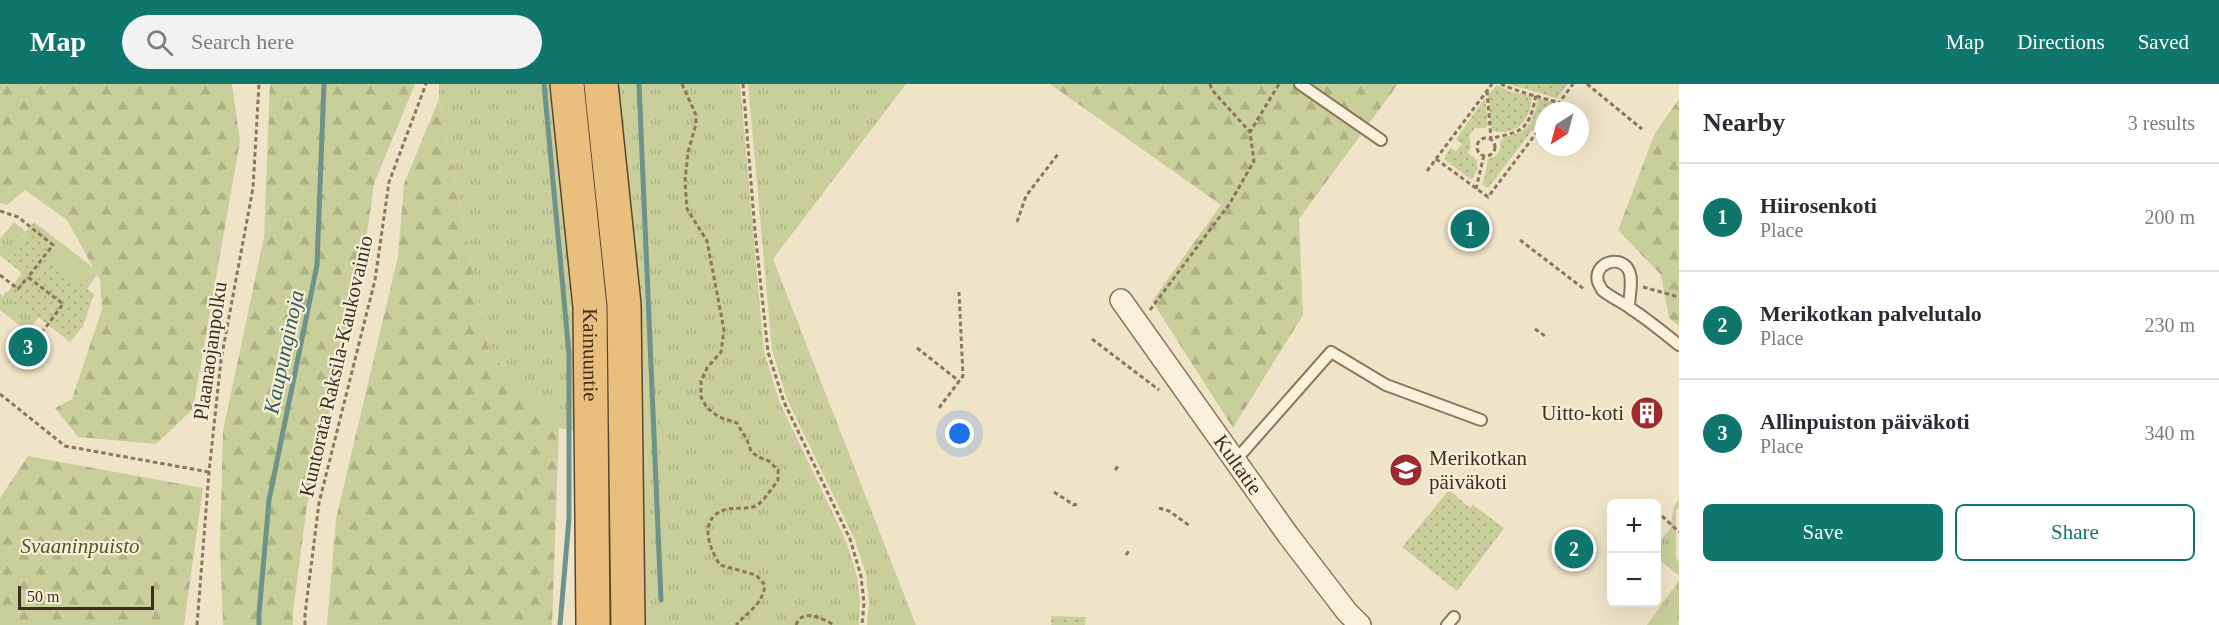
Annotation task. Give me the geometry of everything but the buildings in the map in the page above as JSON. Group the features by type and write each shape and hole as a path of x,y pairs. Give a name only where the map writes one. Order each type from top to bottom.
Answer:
{"highway":[{"name":"Kainuuntie","path":"567,84 590,307 593,625"},
{"name":"Kainuuntie","path":"600,84 624,305 628,625"}],"street":[{"name":"Kultatie","path":"1121,300 1140,324 1234,462 1347,612 1360,625"}],"lane":[{"path":"1300,84 1381,140"},
{"path":"1629,307 1679,345"},
{"path":"1234,462 1331,352 1386,385 1481,420"}],"path":[{"name":"Plaanaojanpolku","path":"198,625 209,472 221,360 253,188 259,84"},
{"name":"Kuntorata Raksila-Kaukovainio","path":"305,625 319,503 375,280 389,182 426,84"},
{"path":"682,84 696,115 696,124 688,152 685,181 687,209 707,241 724,330 721,352 707,368 701,381 701,397 707,408 719,417 736,423 751,451 758,457 769,461 778,470 778,480 757,505 742,509 726,509 714,516 707,530 711,550 720,565 756,575 765,585 763,597 756,608 736,625"},
{"path":"743,84 768,352 784,402 850,539 861,576 864,603 862,625"},
{"path":"1140,324 1230,203 1254,161 1250,132 1212,90 1210,84"},
{"path":"1250,132 1279,84"},
{"path":"1427,171 1492,84"},
{"path":"1501,84 1556,102"},
{"path":"1560,102 1573,84"},
{"path":"1587,84 1642,129"},
{"path":"1484,156 1489,155 1495,148 1491,139 1487,91"},
{"path":"1484,156 1480,153 1478,143 1484,138 1491,139 1516,132 1524,126 1533,111 1536,95"},
{"path":"1436,159 1488,197 1535,135"},
{"path":"1017,222 1026,196 1058,154"},
{"path":"1476,189 1484,156"},
{"path":"0,211 18,217 53,245 18,289 0,275"},
{"path":"28,277 63,304 36,339"},
{"path":"1642,287 1679,297"},
{"path":"939,408 963,376 959,292"},
{"path":"1535,329 1545,336"},
{"path":"917,348 959,381"},
{"path":"0,394 65,446 209,472"},
{"path":"1115,470 1119,465"},
{"path":"1054,492 1074,505 1079,503"},
{"path":"1159,508 1168,511 1190,526"},
{"path":"1662,516 1679,532"},
{"path":"1126,555 1130,549"},
{"path":"796,625 798,619 805,615 820,618 834,625"}],"green space":[{"path":"0,84 232,84 240,141 193,409 156,444 78,437 55,408 72,399 102,309 100,280 67,220 25,190 7,205 0,203"},
{"path":"270,84 415,84 374,184 358,296 307,505 293,625 223,625 220,546 223,431 264,237"},
{"path":"439,84 561,84 583,432 559,428 489,352 439,99"},
{"path":"617,84 740,84 764,352 780,403 846,541 857,576 860,601 859,625 642,625"},
{"path":"748,84 906,84 773,259 916,625 867,625 869,603 866,574 854,538 787,399 772,350"},
{"path":"1050,84 1398,84 1299,219 1303,315 1233,428 1152,301 1221,205"},
{"path":"1508,84 1568,84 1557,98"},
{"path":"1497,85 1511,92 1532,96 1526,119 1516,129 1502,132 1493,131 1491,128 1488,95"},
{"path":"1485,98 1488,125 1486,128 1475,128 1469,136 1471,148 1468,153 1477,160 1478,169 1471,180 1444,159 1450,148 1456,151 1462,144 1456,139"},
{"path":"439,99 489,352 559,428 552,625 327,625 336,519 398,256 404,184"},
{"path":"1538,99 1552,102 1537,102"},
{"path":"1679,99 1679,326 1669,318 1661,275 1618,230 1655,133"},
{"path":"1535,110 1535,127 1488,188 1483,185 1488,159 1500,151 1500,142 1504,137 1524,129"},
{"path":"14,222 26,232 21,238 23,241 7,261 0,256 0,239"},
{"path":"34,222 60,242 48,259 94,294 83,326 70,342 23,305 19,309 11,303 14,299 7,293 22,273 7,261"},
{"path":"60,242 99,272 87,289 47,259"},
{"path":"6,291 14,299 19,309 23,304 39,317 27,331 0,310 0,294 3,296"},
{"name":"Svaaninpuisto","path":"28,456 203,488 184,625 0,625 0,498"},
{"path":"1449,490 1470,508 1473,505 1504,528 1457,591 1402,547"},
{"path":"1679,499 1679,507 1676,511 1676,557 1679,564 1679,576 1661,561 1661,541 1670,529 1674,506"},
{"path":"1679,580 1679,625 1647,625"},
{"path":"1051,616 1086,617 1085,625 1051,625"}],"waterway":[{"name":"Kaupunginoja","path":"259,625 269,500 317,265 324,84"},
{"path":"544,84 569,354 569,518 560,625"},
{"path":"639,84 661,600"}],"place":[{"name":"Hiirosenkoti","path":"1470,229"},
{"name":"Allinpuiston päiväkoti","path":"28,347"},
{"name":"Uitto-koti","path":"1647,413"},
{"name":"Merikotkan päiväkoti","path":"1406,470"},
{"name":"Merikotkan palvelutalo","path":"1574,549"}]}
